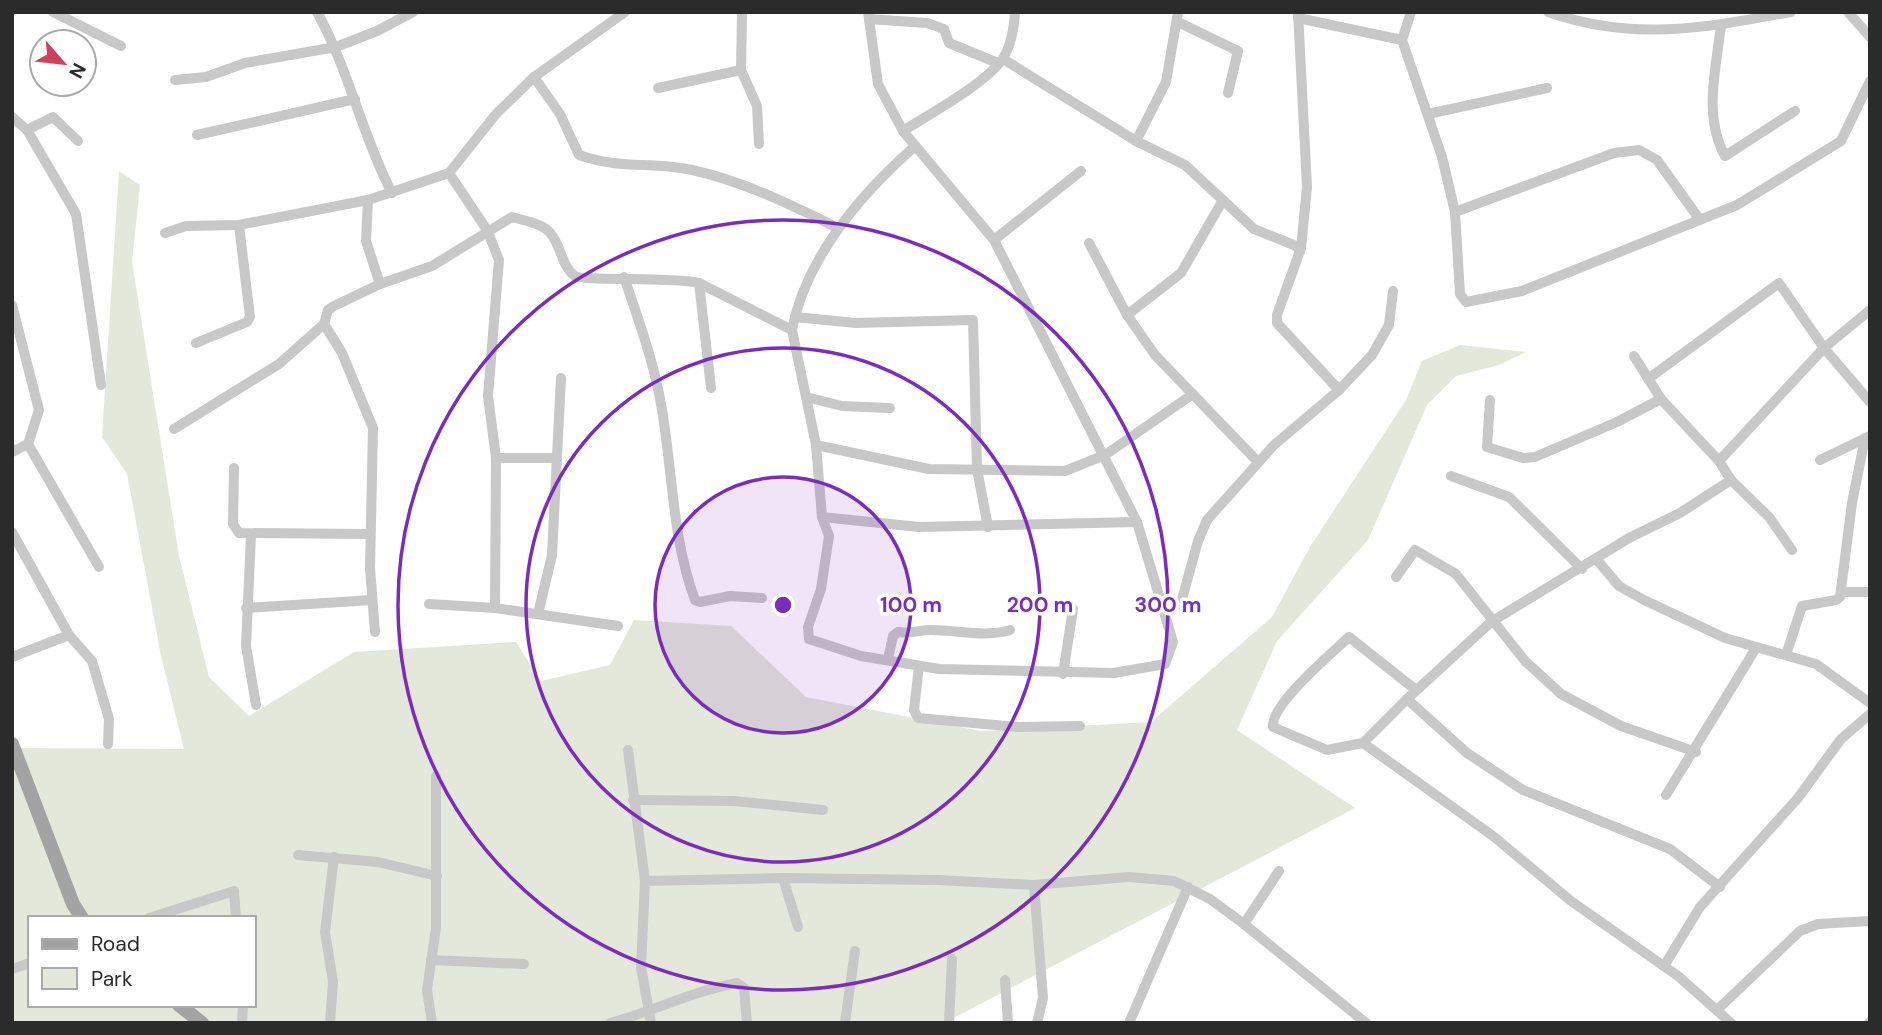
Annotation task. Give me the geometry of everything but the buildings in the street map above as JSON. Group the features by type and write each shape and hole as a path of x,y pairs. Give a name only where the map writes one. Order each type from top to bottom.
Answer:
{"main road":[{"path":"12,744 73,904 81,916"},
{"path":"182,1007 202,1023"}],"street":[{"path":"53,12 121,46"},
{"path":"317,12 336,47 375,160 392,194"},
{"path":"175,80 206,77 245,63 336,47 377,31 413,12"},
{"path":"165,233 186,226 239,225 368,200 449,173 496,114 534,77 625,12"},
{"path":"742,12 741,70 757,106 759,144"},
{"path":"903,131 957,97 1000,61 1013,32 1014,12"},
{"path":"1411,12 1402,40 1442,157 1455,212 1460,294 1466,302 1522,291 1737,205 1841,141 1870,81"},
{"path":"1548,12 1582,23 1640,32 1721,25 1733,17 1791,12"},
{"path":"1848,12 1870,37"},
{"path":"914,147 872,184 838,228 815,269 792,330 816,445 822,517 829,536 821,589 808,627 809,639 861,656 919,666 1063,674 1114,673 1165,664 1173,642 1137,522 994,240 914,147 878,84 868,15 927,23 944,29 949,43 1000,61 1136,141 1185,165 1254,229 1301,248"},
{"path":"1339,390 1277,323 1277,315 1301,248 1307,170 1298,15 1402,40"},
{"path":"1136,141 1166,82 1178,17 1238,51 1228,93"},
{"path":"1721,25 1713,120 1715,137 1725,156 1795,111"},
{"path":"658,88 741,70"},
{"path":"534,77 560,114 579,155 603,164 689,169 715,176 784,202 838,228"},
{"path":"1428,114 1547,88"},
{"path":"197,135 355,99"},
{"path":"12,117 27,130 76,214 102,385"},
{"path":"27,130 53,117 78,141"},
{"path":"1455,212 1614,153 1639,150 1657,160 1700,220"},
{"path":"994,240 1081,171"},
{"path":"449,173 487,230 499,260 488,396 496,458 495,608"},
{"path":"368,200 366,241 380,284"},
{"path":"1127,315 1181,273 1223,200"},
{"path":"174,429 279,364 324,324 328,310 334,306 380,284 432,266 512,217 538,225 551,233 576,276 586,280 624,277 682,279 699,283 792,330"},
{"path":"196,343 247,322 250,317 239,225"},
{"path":"1088,243 1127,315 1155,355 1258,462"},
{"path":"624,277 647,345 662,409 677,537 695,600 700,602 730,596 762,598"},
{"path":"699,283 711,388"},
{"path":"1648,379 1779,283 1824,348 1870,402"},
{"path":"1166,612 1181,603 1198,541 1207,520 1258,462 1339,390 1372,355 1383,338 1393,313 1393,291"},
{"path":"12,305 39,410 28,444 12,452"},
{"path":"1718,461 1824,348 1870,310"},
{"path":"795,317 856,323 973,320 977,469 988,527"},
{"path":"324,324 342,353 373,428 370,534 375,632"},
{"path":"1634,356 1661,399 1718,461 1731,480 1769,517 1792,550"},
{"path":"538,614 551,567 561,379"},
{"path":"816,445 912,467 1065,471 1105,455 1193,394"},
{"path":"806,397 842,406 890,408"},
{"path":"1490,400 1487,447 1523,458 1535,457 1618,422 1661,399"},
{"path":"1820,460 1867,437"},
{"path":"1786,655 1802,606 1836,600 1842,592 1852,503 1867,437"},
{"path":"28,444 99,567"},
{"path":"496,458 557,458"},
{"path":"234,468 235,530 251,535 370,534"},
{"path":"1451,476 1509,497 1582,569"},
{"path":"1416,690 1349,637 1312,670 1273,716 1273,727 1327,750 1363,743 1416,690 1491,622 1597,560 1629,538 1681,513 1731,480"},
{"path":"822,517 909,527 1137,522"},
{"path":"12,532 69,635 92,661 109,719 108,744"},
{"path":"251,535 246,608 247,662 256,705"},
{"path":"1396,577 1415,550 1456,574 1491,622 1543,680 1560,694 1621,726 1696,752"},
{"path":"1597,560 1619,586 1644,600 1694,626 1756,648 1816,664 1870,703"},
{"path":"1842,592 1870,592"},
{"path":"246,608 372,600"},
{"path":"429,604 495,608 618,626"},
{"path":"1063,674 1073,609"},
{"path":"888,659 893,636 898,632 909,634 928,630 996,634 1010,630"},
{"path":"12,657 69,635"},
{"path":"1666,795 1696,752 1756,648"},
{"path":"919,666 914,710 918,718 1019,727 1080,726"},
{"path":"1407,699 1467,753 1522,790 1670,849 1720,887"},
{"path":"1664,966 1700,907 1798,798 1841,739 1870,714"},
{"path":"1363,743 1493,836 1571,901 1664,966 1731,1023"},
{"path":"628,750 645,881 641,967 650,1018"},
{"path":"432,1023 427,990 436,928 436,776"},
{"path":"633,800 734,802 823,810"},
{"path":"299,855 378,862 437,876"},
{"path":"330,1023 333,982 325,932 334,857"},
{"path":"1244,924 1279,871"},
{"path":"645,881 783,878 939,880 1034,885 1129,877 1174,881 1188,887 1244,924 1366,1023"},
{"path":"783,878 798,927"},
{"path":"1034,885 1043,998 1037,1023"},
{"path":"1129,1023 1188,887"},
{"path":"155,916 234,891 236,916"},
{"path":"1717,1010 1800,931 1818,924 1870,921"},
{"path":"845,1023 855,951"},
{"path":"949,1023 953,959"},
{"path":"431,960 524,964"},
{"path":"1005,980 1008,1023"},
{"path":"610,1023 650,1018 676,998 737,983 744,988 747,1023"}],"green space":[{"path":"119,171 140,185 132,262 179,556 209,677 249,716 354,652 516,642 541,681 610,665 634,620 731,626 806,697 981,731 1151,722 1272,617 1310,547 1406,400 1422,361 1460,345 1526,352 1499,365 1456,376 1427,405 1368,540 1277,641 1237,730 1355,808 944,1023 12,1023 12,748 184,749 161,656 127,474 102,437"}]}
